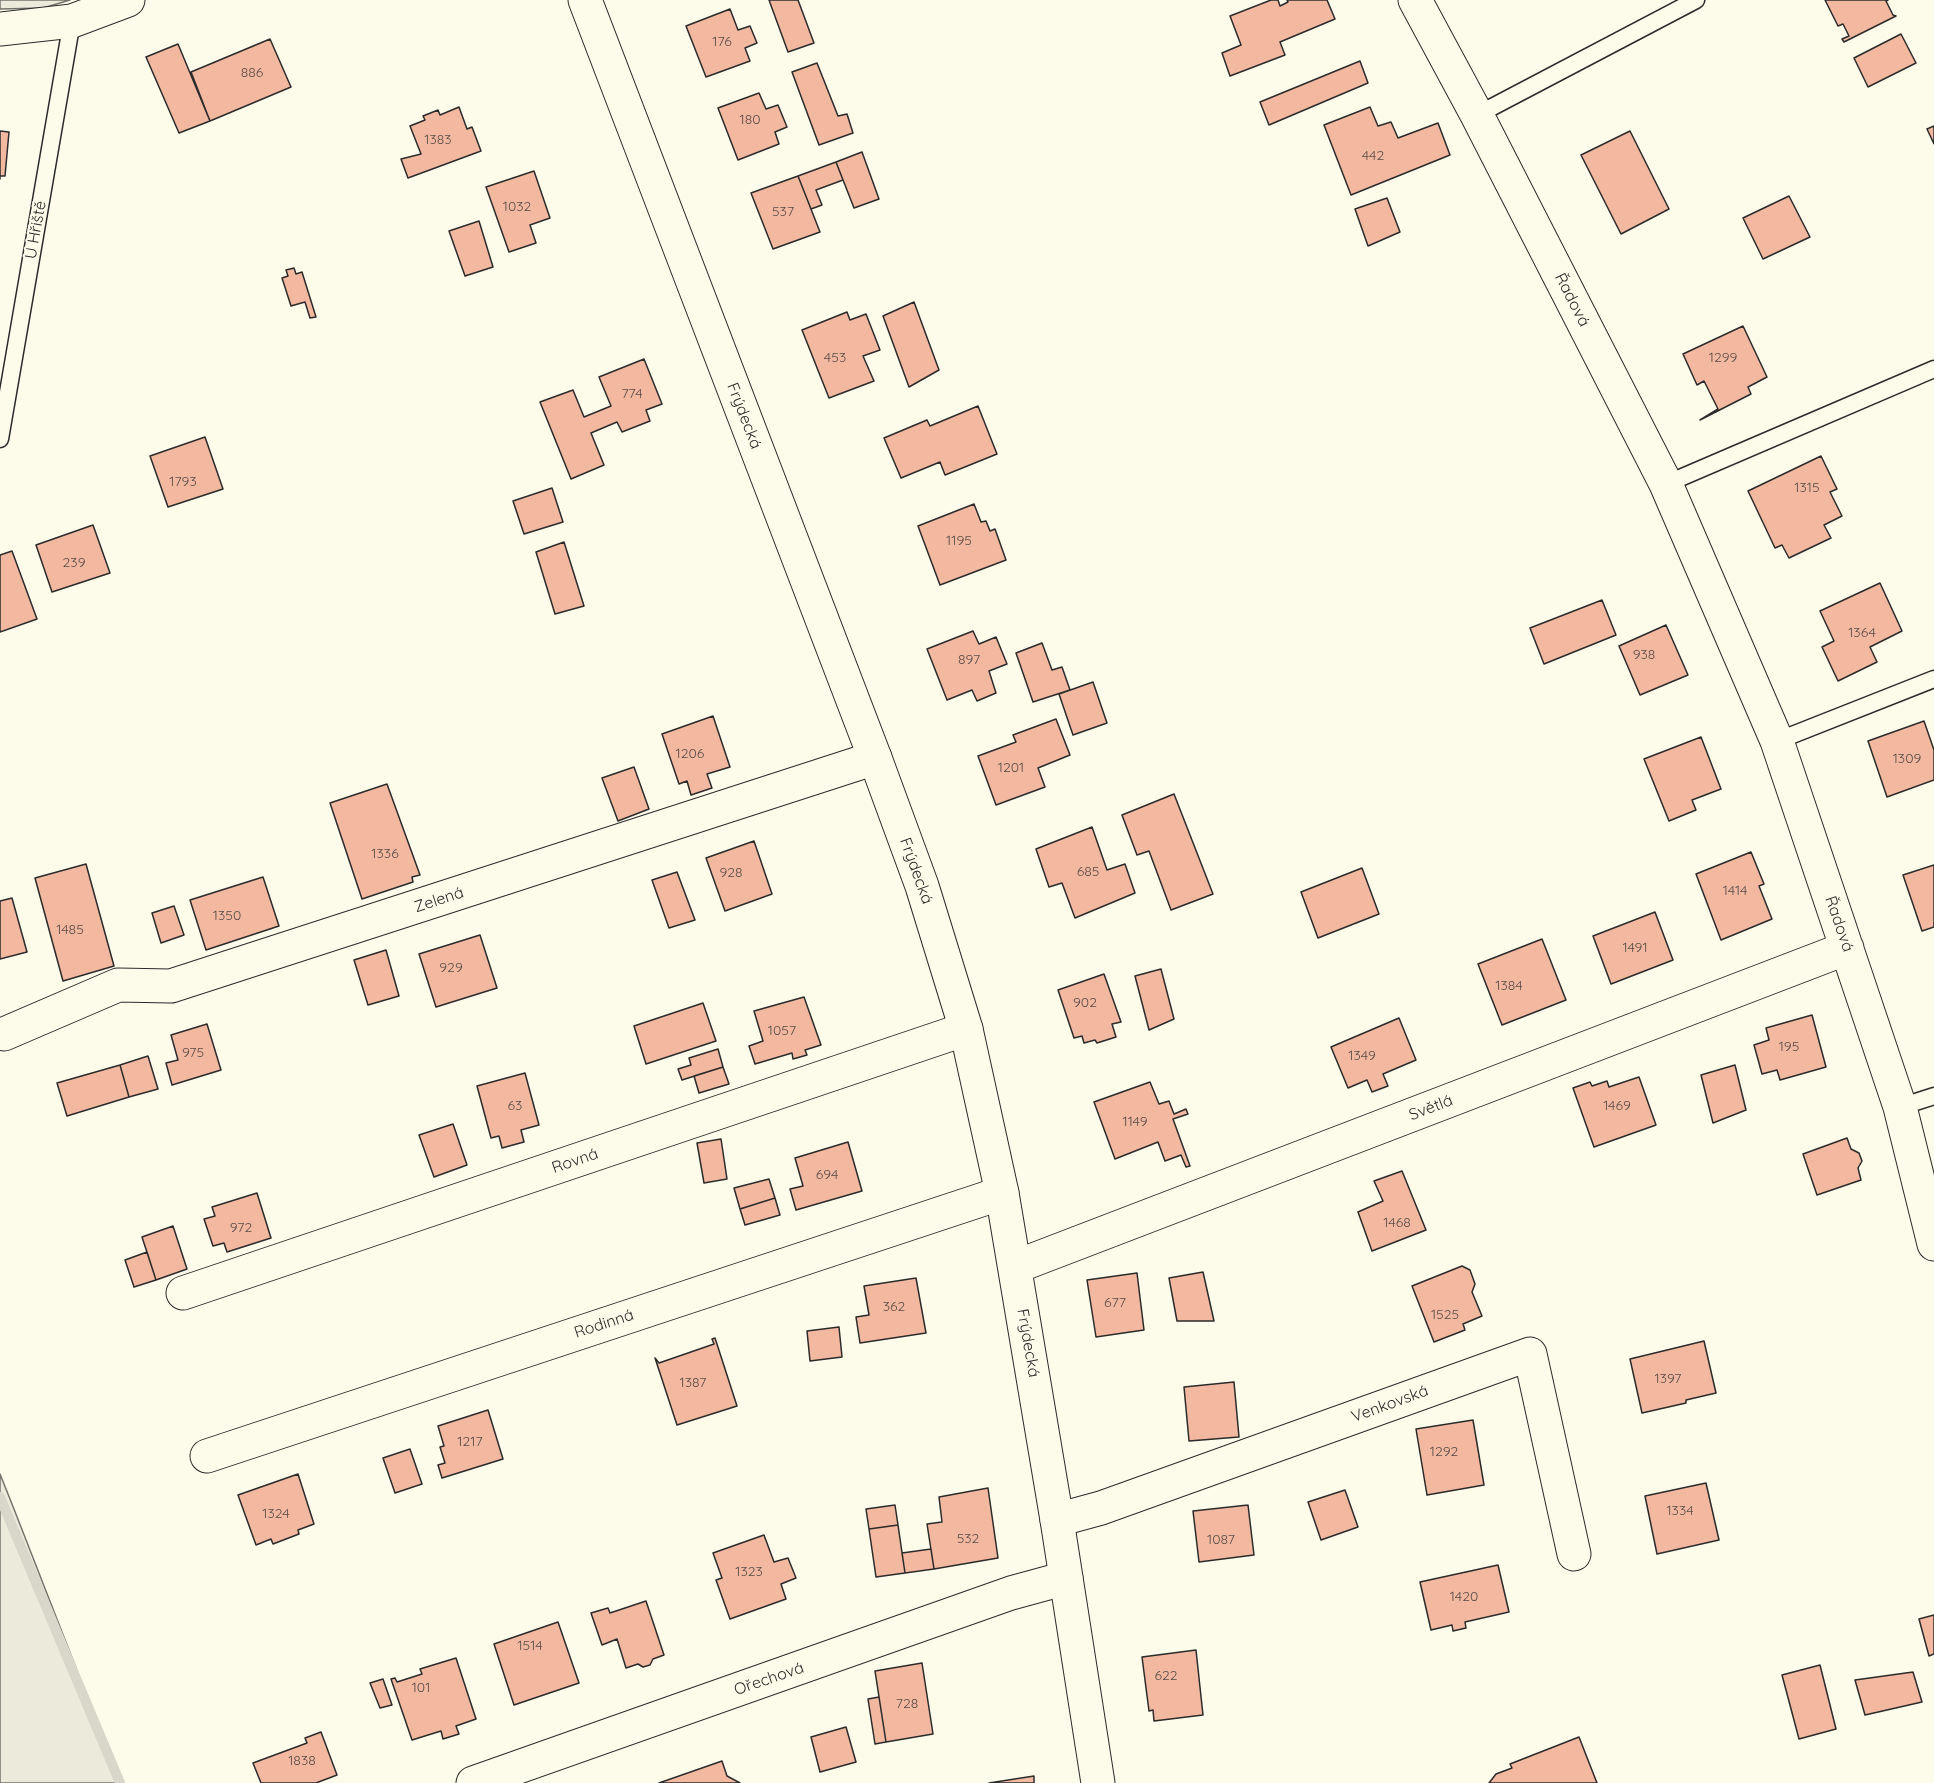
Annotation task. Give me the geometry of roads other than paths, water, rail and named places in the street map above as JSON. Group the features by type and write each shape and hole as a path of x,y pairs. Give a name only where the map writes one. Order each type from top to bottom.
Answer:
{"street":[{"path":"0,29 72,21 128,0"},
{"name":"Frýdecká","path":"585,0 875,758 922,886 966,1029 1002,1192 1098,1783"},
{"name":"Řadová","path":"1415,0 1477,115 1666,484 1777,741 1900,1107 1934,1244"},
{"name":"Zelená","path":"4,1034 118,985 171,986 875,758"},
{"name":"Světlá","path":"1015,1267 1847,948"},
{"name":"Rovná","path":"183,1293 966,1029"},
{"name":"Rodinná","path":"207,1456 1002,1192"},
{"name":"Venkovská","path":"1057,1520 1101,1508 1530,1354 1574,1554"},
{"name":"Ořechová","path":"473,1783 1011,1593 1066,1578"}],"lane":[{"path":"1477,115 1696,0"},
{"name":"U Hřiště","path":"0,440 72,21"},
{"path":"1666,484 1934,369"},
{"path":"1777,741 1934,679"},
{"path":"1900,1107 1934,1096"}],"waterway":[{"path":"0,1497 120,1783"}]}
